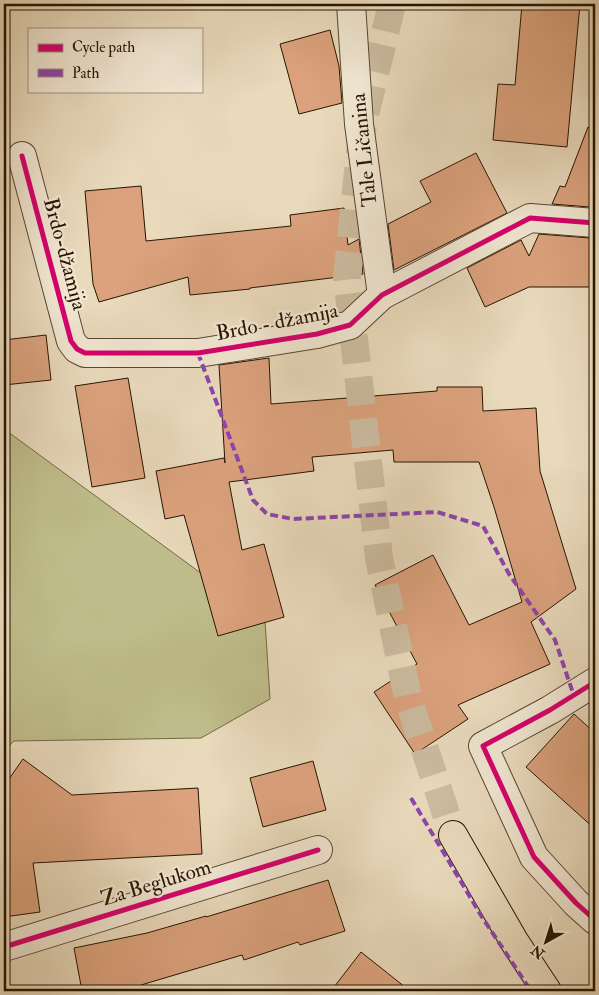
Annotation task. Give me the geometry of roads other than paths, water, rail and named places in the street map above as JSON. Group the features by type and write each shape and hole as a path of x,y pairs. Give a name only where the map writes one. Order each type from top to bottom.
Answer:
{"main road":[{"path":"453,834 514,941 547,991"}],"street":[{"name":"Tale Ličanina","path":"351,4 359,124 382,295"},
{"name":"Brdo-džamija","path":"22,156 71,341 77,349 85,353"},
{"name":"Brdo - džamija","path":"85,353 198,353 318,334 350,325 382,295 530,218 595,223"},
{"path":"595,682 550,710 483,746 534,857 576,903 595,920"},
{"name":"Za Beglukom","path":"4,947 318,850"}],"tunnel":[{"path":"392,4 363,123 347,278 379,558 408,698 453,835"}]}
